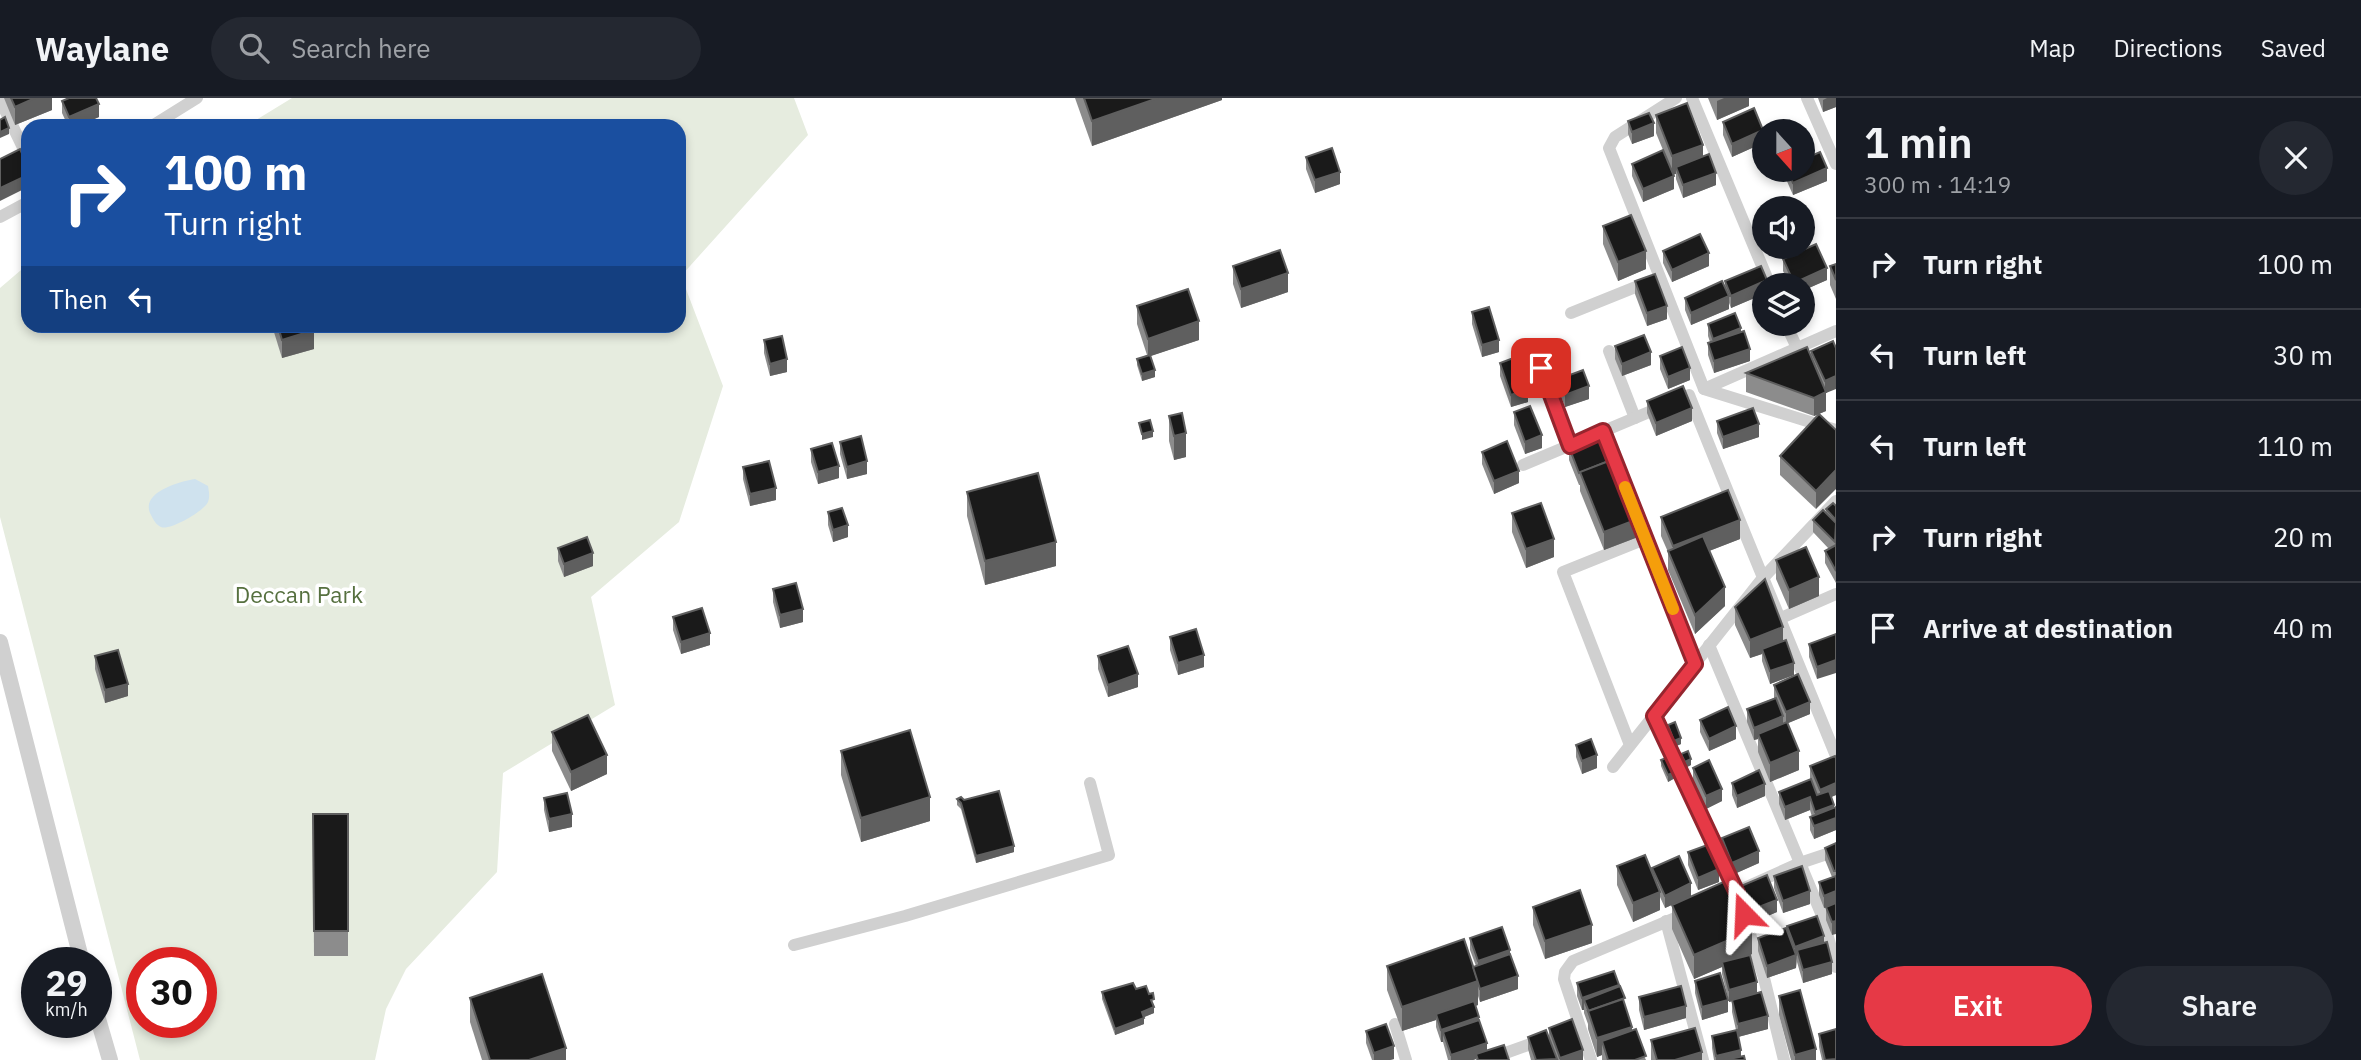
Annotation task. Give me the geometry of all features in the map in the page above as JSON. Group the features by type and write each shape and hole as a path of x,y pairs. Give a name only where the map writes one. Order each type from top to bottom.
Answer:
{"street":[{"path":"163,119 197,98"},
{"path":"1676,98 1615,137 1609,148 1704,389"},
{"path":"1692,98 1765,273"},
{"path":"1807,98 1836,164"},
{"path":"0,100 21,143"},
{"path":"13,158 21,156"},
{"path":"0,217 21,206"},
{"path":"1571,313 1661,277"},
{"path":"1523,466 1836,331"},
{"path":"1792,336 1797,348"},
{"path":"1609,351 1635,418"},
{"path":"1541,368 1570,446"},
{"path":"1704,389 1836,430"},
{"path":"1689,395 1836,756"},
{"path":"1603,431 1695,664"},
{"path":"1613,767 1762,579 1836,501"},
{"path":"1630,745 1563,572 1645,539"},
{"path":"1781,618 1836,594"},
{"path":"0,642 78,947"},
{"path":"1709,645 1823,918 1836,967"},
{"path":"1654,716 1737,893 1764,978 1784,1060"},
{"path":"794,945 905,916 1109,855 1090,783"},
{"path":"1591,1060 1568,1030 1564,979 1568,966 1573,961 1737,893 1800,863 1836,851"},
{"path":"1666,921 1703,1060"},
{"path":"1395,1024 1406,1060"},
{"path":"1486,1060 1568,1030"},
{"path":"104,1038 110,1060"}],"green space":[{"name":"Deccan Park","path":"292,98 794,98 808,135 686,270 686,119 258,119"},
{"name":"Deccan Park","path":"21,270 21,333 686,333 686,289 723,386 679,522 591,597 615,705 503,773 497,872 406,969 386,1009 375,1060 140,1060 134,1038 217,1038 217,947 126,947 126,1006 0,517 0,288"}],"water":[{"path":"195,479 208,486 209,498 205,506 179,523 165,527 158,525 151,515 150,501 162,490"}],"building":[{"path":"11,98 35,98 15,107"},
{"path":"69,98 96,98 99,104 69,117 62,101"},
{"path":"1084,98 1158,98 1092,121"},
{"path":"1687,103 1703,145 1672,156 1656,115"},
{"path":"1754,108 1758,119 1752,119 1752,135 1732,144 1723,122"},
{"path":"1649,113 1654,123 1632,132 1628,121"},
{"path":"5,117 9,128 0,132 0,120"},
{"path":"1332,148 1340,172 1315,180 1306,157"},
{"path":"20,149 21,151 21,178 0,188 0,159"},
{"path":"1663,150 1674,176 1643,189 1632,164"},
{"path":"1820,152 1827,168 1815,173 1815,154"},
{"path":"1709,154 1716,173 1683,185 1676,167"},
{"path":"1631,215 1646,251 1618,262 1603,226"},
{"path":"1700,234 1709,253 1672,270 1663,251"},
{"path":"1815,244 1827,268 1815,273 1789,273 1783,259 1815,259"},
{"path":"1280,250 1288,273 1241,289 1233,266"},
{"path":"1836,264 1836,280 1830,266"},
{"path":"1761,266 1764,273 1752,273 1752,287 1731,296 1725,281"},
{"path":"1655,274 1667,306 1647,313 1635,281"},
{"path":"1722,281 1729,296 1691,313 1685,298"},
{"path":"1188,289 1199,321 1148,339 1137,306"},
{"path":"1489,307 1499,340 1482,345 1472,312"},
{"path":"1735,313 1741,328 1713,339 1708,324"},
{"path":"1744,331 1750,349 1714,361 1708,343"},
{"path":"280,333 304,333 282,340"},
{"path":"1644,335 1651,352 1622,364 1615,346"},
{"path":"782,336 787,359 770,364 764,340"},
{"path":"1833,341 1836,348 1836,376 1825,381 1811,351"},
{"path":"1682,347 1690,368 1668,377 1660,356"},
{"path":"1807,347 1826,392 1814,398 1746,373"},
{"path":"1150,355 1155,370 1142,374 1137,359"},
{"path":"1516,357 1528,389 1511,395 1500,363"},
{"path":"1583,370 1589,386 1565,395 1559,379"},
{"path":"1683,386 1692,408 1656,423 1647,401"},
{"path":"1530,406 1542,435 1525,442 1514,412"},
{"path":"1753,408 1759,424 1723,437 1717,421"},
{"path":"1182,413 1186,433 1174,436 1169,416"},
{"path":"1819,414 1836,430 1836,470 1816,491 1780,456"},
{"path":"1150,420 1153,431 1142,434 1139,423"},
{"path":"1602,435 1611,460 1579,473 1569,447"},
{"path":"861,436 867,461 847,467 840,442"},
{"path":"1507,441 1519,471 1494,481 1482,452"},
{"path":"832,443 839,466 818,472 811,449"},
{"path":"1614,459 1638,519 1604,532 1580,472"},
{"path":"769,461 776,488 750,494 743,467"},
{"path":"1038,473 1056,542 985,561 967,492"},
{"path":"1728,490 1740,520 1673,546 1661,517"},
{"path":"1541,503 1554,539 1526,549 1512,513"},
{"path":"1833,503 1836,506 1836,520 1826,509"},
{"path":"842,508 848,525 833,530 828,512"},
{"path":"1823,510 1836,523 1835,542 1813,520"},
{"path":"1703,536 1725,587 1695,615 1668,551"},
{"path":"587,537 593,553 564,564 558,548"},
{"path":"1836,545 1836,571 1825,551"},
{"path":"1806,547 1819,577 1789,590 1776,560"},
{"path":"1765,579 1783,627 1750,640 1735,607"},
{"path":"796,583 803,609 780,615 773,589"},
{"path":"702,608 710,633 681,642 673,617"},
{"path":"1196,629 1204,655 1178,663 1170,637"},
{"path":"1836,634 1836,660 1817,667 1809,644"},
{"path":"1786,640 1794,663 1770,671 1762,649"},
{"path":"1128,646 1138,674 1108,685 1098,656"},
{"path":"118,650 128,684 105,690 95,656"},
{"path":"1798,674 1810,702 1786,712 1774,685"},
{"path":"1776,698 1783,716 1754,728 1747,709"},
{"path":"1728,707 1736,726 1709,739 1700,720"},
{"path":"588,715 607,755 571,772 552,732"},
{"path":"1675,722 1681,738 1674,741 1668,725"},
{"path":"1787,722 1799,751 1770,763 1758,734"},
{"path":"910,730 930,797 861,818 841,751"},
{"path":"1591,739 1597,755 1582,761 1576,745"},
{"path":"1688,751 1691,759 1685,762 1681,754"},
{"path":"1835,756 1836,783 1820,790 1810,766"},
{"path":"1668,757 1675,772 1668,775 1661,760"},
{"path":"1709,760 1722,789 1706,796 1693,768"},
{"path":"1759,770 1765,784 1737,796 1732,783"},
{"path":"1811,779 1817,795 1829,791 1834,805 1815,812 1810,797 1785,807 1779,792"},
{"path":"999,791 1014,846 976,856 961,803 957,799 961,797 964,800"},
{"path":"567,793 572,814 549,819 544,798"},
{"path":"1836,807 1836,818 1814,826 1810,817"},
{"path":"313,814 348,814 348,931 314,931"},
{"path":"1749,827 1759,851 1732,863 1722,838"},
{"path":"1836,843 1836,871 1834,871 1825,848"},
{"path":"1710,844 1719,869 1698,878 1688,852"},
{"path":"1645,855 1660,892 1633,903 1617,866"},
{"path":"1679,856 1691,883 1665,896 1652,868"},
{"path":"1802,866 1810,891 1783,901 1774,876"},
{"path":"1767,875 1777,900 1751,910 1741,886"},
{"path":"1836,876 1836,891 1824,896 1819,882"},
{"path":"1730,879 1752,930 1694,955 1672,905"},
{"path":"1580,890 1592,925 1545,941 1533,907"},
{"path":"1836,903 1836,921 1832,922 1826,907"},
{"path":"1817,916 1824,936 1795,947 1787,926"},
{"path":"1502,927 1510,950 1478,961 1470,938"},
{"path":"1786,928 1796,955 1767,966 1758,938"},
{"path":"1464,939 1478,981 1402,1007 1387,966"},
{"path":"1827,942 1832,962 1803,970 1797,950"},
{"path":"1510,954 1518,976 1480,989 1473,967"},
{"path":"1750,955 1757,982 1729,990 1722,962"},
{"path":"1614,971 1619,985 1582,998 1577,983"},
{"path":"1720,973 1728,1000 1702,1007 1695,981"},
{"path":"542,974 566,1048 529,1060 490,1060 470,998"},
{"path":"1133,983 1136,989 1146,986 1149,994 1153,993 1154,999 1151,1000 1154,1007 1142,1012 1144,1018 1115,1029 1102,992"},
{"path":"1620,986 1625,998 1589,1011 1584,1000"},
{"path":"1681,986 1686,1006 1644,1017 1639,997"},
{"path":"1800,990 1816,1049 1795,1055 1779,996"},
{"path":"1761,992 1768,1016 1738,1024 1732,1000"},
{"path":"1623,999 1632,1027 1597,1038 1588,1011"},
{"path":"1474,1001 1479,1017 1441,1030 1436,1014"},
{"path":"1572,1019 1583,1050 1560,1058 1549,1028"},
{"path":"1479,1020 1487,1043 1451,1055 1443,1032"},
{"path":"1386,1024 1394,1046 1374,1053 1366,1031"},
{"path":"1695,1028 1702,1052 1675,1060 1657,1060 1651,1040"},
{"path":"1636,1029 1646,1056 1635,1060 1608,1060 1602,1041"},
{"path":"1836,1029 1836,1059 1825,1060 1819,1034"},
{"path":"1546,1030 1557,1059 1536,1060 1528,1037"},
{"path":"1737,1030 1741,1050 1716,1056 1712,1036"},
{"path":"1504,1045 1509,1060 1478,1060 1476,1054"},
{"path":"1744,1056 1745,1060 1724,1060"}],"slow traffic":[{"path":"1625,487 1673,609"}],"route":[{"path":"1541,368 1570,446 1603,431 1695,664 1654,716 1737,893 1744,914"}]}
